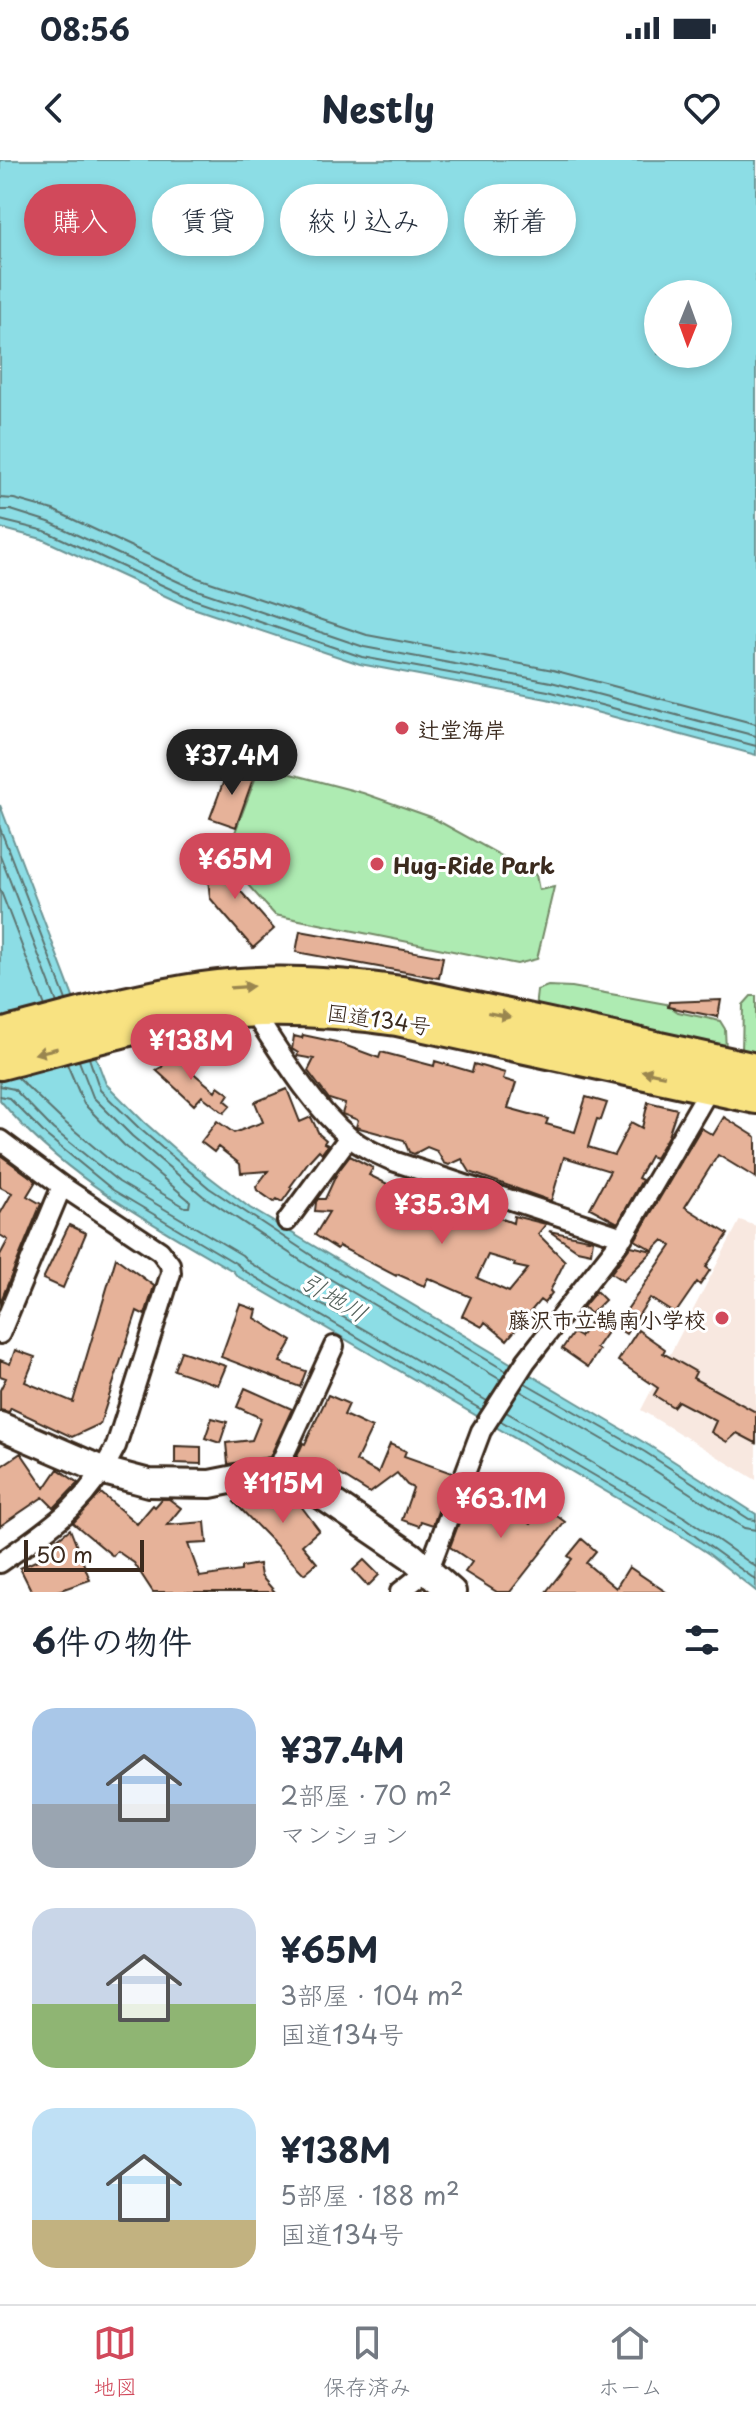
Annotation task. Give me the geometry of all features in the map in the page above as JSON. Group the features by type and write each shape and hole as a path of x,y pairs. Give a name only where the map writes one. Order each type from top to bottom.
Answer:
{"highway":[{"name":"国道134号","path":"0,1062 87,1028 147,1000 204,989 291,984 402,994 715,1074 756,1096"},
{"name":"国道134号","path":"0,1037 207,1013 293,1008 397,1018 715,1074 756,1071"}],"street":[{"path":"252,1010 290,1067 332,1120 367,1150 623,1237"},
{"path":"400,1592 429,1569 486,1424 522,1367 623,1237 715,1074"},
{"path":"287,1221 349,1137"},
{"path":"0,1140 62,1186 160,1251 170,1264 171,1273 116,1446 104,1471 78,1504 0,1563"},
{"path":"0,1334 62,1186"},
{"path":"275,1475 334,1346"},
{"path":"0,1426 104,1471 149,1483 210,1484 255,1475 275,1475 305,1484 429,1569 452,1592"}],"shaded area":[{"name":"藤沢市立鵠南小学校","path":"740,1220 756,1226 756,1480 641,1410"}],"green space":[{"name":"Hug-Ride Park","path":"260,766 363,793 431,817 536,875 539,890 554,887 537,959 517,964 275,915 239,875 234,835"},
{"path":"548,986 572,987 666,1004 678,1012 720,1021 725,1029 726,1051 535,1010 537,990"},
{"path":"751,996 756,996 756,1056 742,1053 743,1005"}],"water":[{"path":"0,160 756,160 756,755 547,699 360,664 187,606 42,539 0,528"},
{"name":"引地川","path":"0,805 106,1084 186,1159 250,1208 650,1446 756,1514 756,1591 677,1533 237,1276 109,1196 79,1175 24,1127 0,1100"}],"building":[{"path":"229,767 254,776 236,827 210,818"},
{"path":"231,855 235,885 274,929 253,948 210,898 206,859"},
{"path":"300,931 443,957 439,978 296,952"},
{"path":"721,1000 718,1017 668,1007 669,1002"},
{"path":"303,1035 336,1042 379,1058 381,1052 434,1066 435,1061 472,1072 474,1064 505,1073 503,1079 516,1083 508,1108 548,1119 546,1124 575,1132 586,1097 607,1103 601,1120 597,1119 588,1147 614,1155 631,1122 642,1128 648,1102 677,1109 668,1136 655,1158 650,1156 638,1178 642,1180 618,1223 590,1208 610,1171 564,1157 551,1201 470,1172 462,1159 449,1165 444,1163 437,1151 427,1147 414,1154 409,1152 404,1140 356,1127 358,1120 342,1114 345,1104 329,1099 308,1071 314,1059 297,1056 298,1053 292,1049 294,1036 302,1038"},
{"path":"181,1053 196,1065 191,1071 215,1091 218,1086 229,1094 225,1100 231,1105 224,1113 202,1096 194,1105 156,1070 162,1067 167,1056"},
{"path":"287,1089 300,1122 311,1117 328,1145 309,1161 282,1202 277,1199 274,1202 256,1187 268,1171 241,1173 240,1164 218,1147 214,1152 201,1142 217,1121 234,1133 263,1122 255,1102"},
{"path":"724,1117 756,1137 756,1178 718,1155 685,1207 728,1234 706,1267 710,1270 700,1285 697,1282 675,1314 650,1298 626,1334 615,1327 671,1246 663,1240 653,1250 635,1240 701,1128 713,1135"},
{"path":"0,1155 36,1181 27,1196 41,1204 0,1303 0,1255 8,1240 0,1235 0,1214 12,1193 0,1187"},
{"path":"350,1156 373,1168 369,1175 414,1197 418,1187 439,1196 434,1208 475,1222 479,1210 513,1223 514,1216 546,1224 538,1234 565,1261 550,1291 552,1293 544,1303 540,1300 507,1340 485,1322 482,1327 462,1316 471,1297 428,1278 424,1286 396,1276 339,1246 337,1249 315,1235 329,1212 315,1211 316,1202 325,1199 337,1173","holes":["488,1255 515,1263 514,1266 528,1269 509,1292 477,1278"]},
{"path":"69,1225 86,1233 63,1288 43,1279"},
{"path":"549,1231 593,1240 591,1253 577,1250"},
{"path":"631,1246 653,1251 623,1281 611,1273"},
{"path":"116,1258 154,1286 145,1315 137,1311 100,1424 72,1437 11,1408 9,1412 0,1410 0,1390 6,1378 0,1376 0,1360 10,1364 15,1350 35,1357 25,1382 73,1402"},
{"path":"596,1291 605,1300 591,1314 583,1307"},
{"path":"240,1304 257,1310 255,1318 292,1341 280,1362 306,1371 300,1387 221,1357"},
{"path":"596,1314 612,1325 596,1348 599,1350 588,1367 562,1349 573,1333 580,1337"},
{"path":"638,1330 665,1349 663,1353 696,1372 693,1378 756,1412 756,1443 737,1433 727,1442 711,1432 716,1421 678,1401 673,1407 654,1395 658,1388 618,1361"},
{"path":"181,1351 226,1366 218,1385 174,1370"},
{"path":"245,1388 292,1409 270,1457 228,1464 226,1443 252,1440 261,1418 237,1407"},
{"path":"328,1395 349,1404 344,1415 372,1428 356,1461 378,1473 390,1444 406,1451 404,1456 452,1473 433,1525 421,1521 419,1526 402,1520 413,1488 397,1473 370,1493 336,1472 332,1481 295,1461"},
{"path":"212,1418 227,1422 220,1443 205,1438"},
{"path":"175,1446 201,1447 201,1464 175,1463"},
{"path":"21,1453 45,1488 58,1469 78,1483 54,1508 43,1497 0,1526 0,1467"},
{"path":"487,1482 512,1496 505,1509 531,1524 545,1507 565,1522 510,1592 497,1592 465,1572 472,1562 450,1547 464,1509 469,1512"},
{"path":"270,1491 295,1498 319,1530 302,1545 317,1563 304,1574 234,1502 251,1492 265,1507"},
{"path":"101,1493 137,1524 153,1505 155,1507 162,1499 169,1499 181,1508 167,1525 205,1522 207,1543 188,1544 200,1577 241,1571 241,1567 259,1564 261,1576 275,1592 153,1592 134,1563 117,1551 113,1556 73,1523"},
{"path":"70,1529 90,1580 55,1592 32,1592 20,1568 51,1554 46,1548"},
{"path":"582,1539 596,1551 586,1563 616,1588 629,1567 666,1592 546,1592 572,1559 568,1556"},
{"path":"364,1560 379,1575 368,1586 353,1570"}],"place":[{"name":"辻堂海岸","path":"402,728"},
{"name":"Hug-Ride Park","path":"377,864"},
{"name":"藤沢市立鵠南小学校","path":"722,1318"}]}
